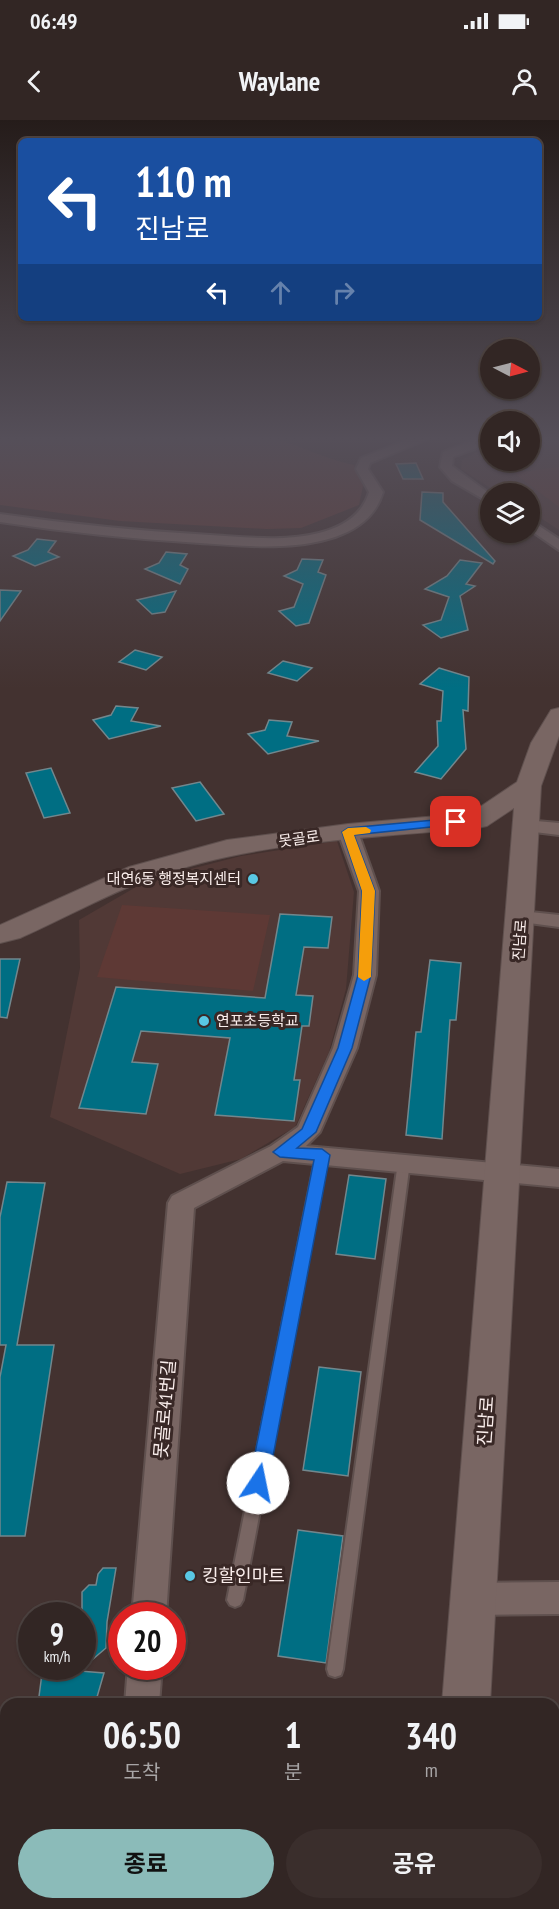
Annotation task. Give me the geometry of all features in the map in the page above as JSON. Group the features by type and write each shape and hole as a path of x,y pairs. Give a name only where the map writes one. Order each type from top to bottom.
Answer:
{"main road":[{"name":"진남로","path":"466,1698 521,917 536,832 528,786 543,743 559,715"},
{"name":"못골로","path":"0,934 10,932 139,873 227,848 348,832 478,820 528,786"},
{"path":"478,820 536,832"}],"street":[{"path":"29,521 143,535 292,542 313,538 356,521"},
{"path":"540,532 559,546"},
{"path":"280,1152 308,1132 345,1048 365,975 369,891 348,832"},
{"path":"521,917 559,921"},
{"path":"280,1152 559,1178"},
{"name":"못골로41번길","path":"150,1602 181,1203 280,1152"},
{"path":"474,1599 559,1598"},
{"path":"142,1698 144,1680"}],"lane":[{"path":"235,1600 322,1155"},
{"path":"335,1669 404,1162"}],"shaded area":[{"path":"129,521 317,521 301,528 267,529"},
{"path":"546,521 559,521 559,530"},
{"name":"연포초등학교","path":"337,841 354,892 346,989 329,1052 295,1127 241,1159 180,1174 50,1117 80,968 79,920 148,880 241,856"},
{"path":"122,905 270,915 253,991 97,977"}],"building":[{"path":"422,521 460,521 495,561 493,564"},
{"path":"37,539 56,541 48,552 59,557 35,566 13,556 28,550"},
{"path":"166,552 187,554 180,565 188,569 180,584 145,569 159,563"},
{"path":"302,559 323,560 318,572 326,575 309,623 296,626 279,611 294,607 303,584 284,576 297,570"},
{"path":"460,560 482,563 466,584 475,586 460,596 468,630 441,638 423,625 441,620 449,597 425,589 447,576"},
{"path":"0,590 21,591 0,621"},
{"path":"176,591 165,612 152,614 137,600"},
{"path":"135,650 162,657 146,670 119,662"},
{"path":"283,661 312,668 297,681 268,673"},
{"path":"439,668 469,677 468,711 463,710 466,749 441,779 415,772 438,746 437,721 441,721 443,691 420,684"},
{"path":"116,706 138,708 131,721 161,726 109,739 93,720 111,715"},
{"path":"269,720 292,722 287,736 319,741 268,754 248,734 265,730"},
{"path":"51,768 70,813 44,818 26,773"},
{"path":"200,782 224,814 196,821 172,788"},
{"path":"280,914 332,917 328,948 304,947 296,995 313,996 309,1026 302,1026 294,1080 300,1080 294,1121 215,1115 230,1038 141,1031 132,1062 158,1064 146,1114 79,1108 116,987 265,998"},
{"path":"0,959 20,959 7,1018 0,1017"},
{"path":"430,960 461,963 456,1020 450,1020 442,1139 406,1135 416,1032 421,1032"},
{"path":"349,1175 386,1179 375,1259 336,1254"},
{"path":"7,1182 45,1183 17,1345 54,1345 25,1536 0,1536 0,1377 6,1345 0,1345 0,1217"},
{"path":"319,1367 361,1372 348,1476 303,1470"},
{"path":"298,1530 343,1536 326,1663 278,1656"},
{"path":"103,1568 116,1568 110,1602 108,1602 106,1648 96,1657 96,1602 82,1602 82,1592 89,1585 96,1585 98,1574"},
{"path":"96,1672 104,1673 97,1698 39,1698 41,1680 96,1680"}],"slow traffic":[{"path":"364,977 369,891 348,832 366,830"}],"place":[{"name":"대연6동 행정복지센터","path":"253,879"},
{"name":"연포초등학교","path":"204,1021"},
{"name":"킹할인마트","path":"190,1576"}],"route":[{"path":"258,1483 322,1155 280,1152 308,1132 345,1048 365,975 369,891 348,832 456,822"}]}
